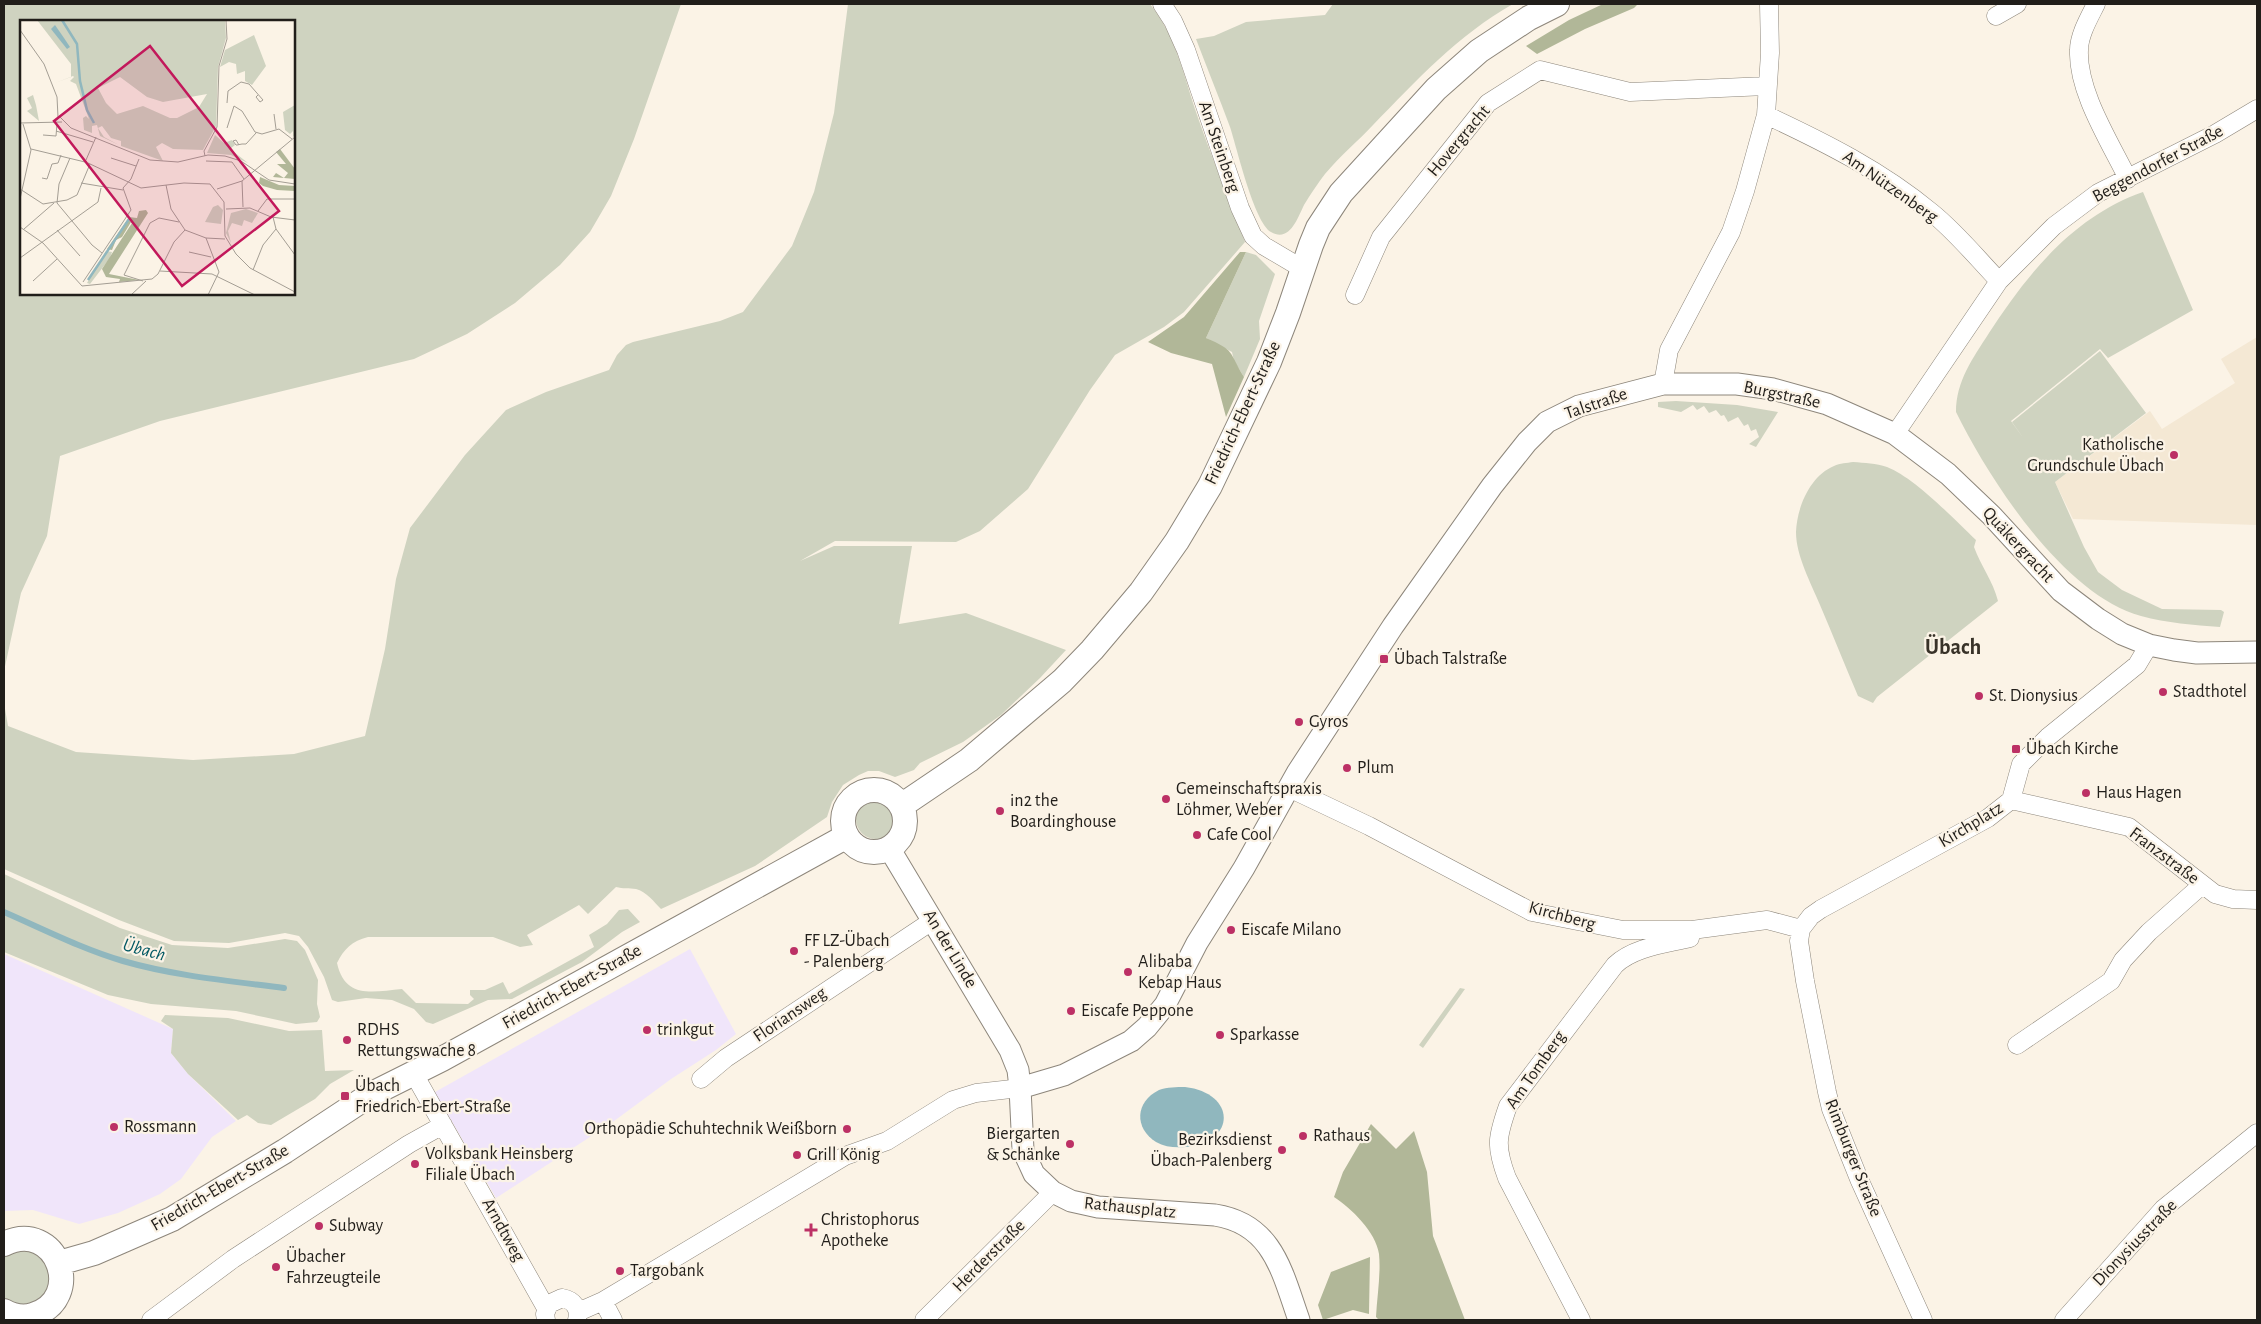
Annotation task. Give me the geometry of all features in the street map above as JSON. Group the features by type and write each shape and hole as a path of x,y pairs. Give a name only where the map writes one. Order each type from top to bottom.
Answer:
{"main road":[{"name":"Friedrich-Ebert-Straße","path":"901,806 969,760 1062,681 1092,650 1141,592 1177,541 1210,486 1269,362 1303,269 1306,254 1318,228 1341,194 1430,96 1479,51 1529,18 1557,4"},
{"path":"870,790 882,791 893,797 901,806 905,817 904,829 898,840 889,848 877,852 865,851 855,845 847,836 843,824 844,812 850,802 859,794 870,790"},
{"name":"Friedrich-Ebert-Straße","path":"59,1263 101,1250 172,1219 285,1151 370,1095 414,1074 847,836"},
{"path":"4,1244 20,1239 37,1242 50,1250 59,1263 62,1274 59,1291 50,1315 29,1316 4,1312"}],"street":[{"name":"Am Steinberg","path":"1162,4 1173,21 1186,50 1240,208 1253,236 1264,246 1303,269"},
{"path":"1663,384 1669,350 1731,232 1745,192 1766,115 1766,86 1770,53 1770,4"},
{"path":"1996,16 2017,4"},
{"path":"2096,4 2085,26 2079,49 2080,72 2088,99 2128,179"},
{"name":"Hovergracht","path":"1354,295 1380,237 1488,103 1540,70 1630,92 1766,86"},
{"name":"Beggendorfer Straße","path":"1895,434 1999,281 2054,226 2098,193 2215,134 2257,109"},
{"name":"Am Nützenberg","path":"1766,115 1820,140 1871,169 1924,207 1999,281"},
{"name":"Burgstraße","path":"1663,384 1737,384 1773,389 1827,404 1895,434"},
{"name":"Talstraße","path":"1020,1088 1064,1076 1131,1041 1148,1027 1165,1005 1197,943 1244,868 1289,788 1384,639 1492,486 1527,442 1548,422 1566,412 1663,384"},
{"name":"Quäkergracht","path":"1895,434 1948,474 1984,508 2061,592 2098,620 2122,634 2149,645 2197,653 2257,652"},
{"name":"Kirchplatz","path":"1801,929 1811,916 1988,818 2011,800 2021,764 2048,737 2137,665 2149,645"},
{"name":"Kirchberg","path":"1289,788 1369,826 1532,912 1623,930 1692,930 1767,920 1801,929"},
{"name":"Franzstraße","path":"2011,800 2129,827 2215,894 2233,899 2257,900"},
{"name":"An der Linde","path":"889,848 1010,1050"},
{"path":"2017,1045 2111,981 2123,960 2149,932 2202,885"},
{"name":"Floriansweg","path":"701,1079 726,1058 932,921"},
{"name":"Rimburger Straße","path":"1801,929 1799,941 1804,981 1831,1108 1859,1179 1923,1320"},
{"name":"Am Tomberg","path":"1581,1320 1507,1178 1498,1155 1500,1130 1508,1106 1622,958 1645,949 1690,938 1692,930"},
{"name":"Rathausplatz","path":"1010,1050 1018,1070 1023,1150 1034,1174 1053,1192 1071,1201 1098,1208 1215,1214 1228,1216 1246,1224 1264,1239 1276,1257 1299,1320"},
{"name":"Arndtweg","path":"414,1074 546,1314"},
{"path":"546,1314 553,1301 562,1298 571,1301 578,1316 845,1156 887,1141 953,1100 976,1093 1020,1088"},
{"path":"151,1320 233,1259 409,1144 443,1126"},
{"name":"Dionysiusstraße","path":"2064,1320 2163,1208 2257,1133"},
{"name":"Herderstraße","path":"924,1320 1053,1192"},
{"path":"603,1301 613,1320"}],"shaded area":[{"name":"Katholische Grundschule Übach","path":"2257,337 2257,525 2073,519 2055,482 2150,411 2162,429 2235,383 2221,359"},
{"path":"690,949 736,1034 610,1124 496,1198 435,1092"},
{"path":"4,954 173,1029 171,1053 188,1074 236,1121 212,1137 181,1179 160,1194 118,1213 79,1224 33,1210 4,1211"}],"green space":[{"path":"4,4 681,4 634,139 611,196 590,232 560,265 515,303 467,334 414,359 160,421 60,456 47,536 21,593 4,671"},
{"path":"848,4 1150,4 1159,16 1172,41 1201,126 1245,242 1184,312 1164,327 1115,355 1090,390 1028,489 980,531 956,542 835,541 800,561 834,546 912,546 899,624 966,613 1066,650 1040,678 1001,715 963,742 920,763 914,770 895,777 879,771 868,771 859,775 843,785 832,802 827,817 755,866 661,909 650,897 640,890 616,887 588,914 579,905 527,935 533,945 520,947 493,937 368,937 353,943 346,950 337,963 346,983 353,988 370,992 402,989 416,1003 468,1004 474,999 470,995 470,990 485,990 503,982 509,994 594,947 589,935 607,924 619,910 628,909 640,922 622,932 582,962 512,999 488,1000 433,1024 426,1022 414,1009 392,1000 366,998 338,1002 332,1000 324,977 308,947 299,936 285,933 229,943 174,941 119,920 4,869 4,703 8,726 76,752 193,760 294,754 365,736 385,649 396,579 410,528 465,455 506,410 546,392 609,370 617,355 626,345 720,321 743,312 792,246 814,192 834,113"},
{"path":"1333,4 1513,4 1493,16 1456,44 1422,75 1325,174 1306,201 1292,227 1283,234 1278,234 1271,232 1265,225 1252,200 1230,127 1196,39 1214,36 1246,22 1325,15"},
{"path":"1603,4 1638,4 1634,8 1585,29 1537,54 1526,46 1569,20"},
{"path":"2143,192 2193,310 2108,358 2100,349 2011,421 2024,439 2012,422 2100,351 2146,413 2055,482 2084,547 2098,572 2122,590 2162,609 2221,610 2224,612 2220,627 2171,622 2141,616 2112,604 2084,585 2032,532 2009,501 1988,470 1956,412 1962,380 1972,361 2019,289 2036,269 2054,249 2095,216"},
{"path":"1240,252 1246,252 1206,338 1227,349 1244,377 1226,417 1212,364 1171,353 1148,342 1184,317"},
{"path":"1246,252 1256,255 1275,274 1259,321 1260,339 1244,377 1234,361 1232,352 1206,338"},
{"path":"1676,401 1737,405 1778,412 1756,447 1749,444 1759,437 1756,429 1751,431 1748,424 1744,426 1738,417 1728,422 1724,415 1721,416 1716,410 1709,413 1704,406 1697,410 1693,405 1681,412 1658,407 1658,402"},
{"path":"1853,462 1879,465 1898,472 1922,489 1957,521 1976,540 1974,547 1998,601 1877,697 1873,703 1858,696 1805,569 1798,550 1796,532 1799,513 1806,493 1818,477 1834,466"},
{"path":"876,799 887,802 893,808 896,819 893,830 887,836 876,839 865,836 859,830 856,819 859,808 865,802"},
{"path":"4,874 120,928 172,945 228,948 285,939 297,941 305,950 318,980 317,1004 320,1017 317,1022 296,1024 236,1011 151,1004 108,995 4,952"},
{"path":"1460,988 1465,989 1423,1048 1419,1045"},
{"path":"165,1015 228,1018 289,1031 322,1030 325,1071 354,1070 330,1084 315,1099 271,1125 258,1123 247,1115 238,1120 188,1074 171,1053 173,1029 161,1021"},
{"path":"1371,1124 1396,1149 1414,1131 1427,1172 1433,1236 1465,1320 1379,1320 1376,1317 1380,1269 1377,1246 1362,1221 1348,1207 1334,1197 1343,1172"},
{"path":"17,1248 35,1251 48,1265 51,1283 42,1299 25,1308 4,1302 4,1254"},
{"path":"1370,1257 1369,1314 1353,1310 1323,1320 1318,1305 1331,1272"}],"water":[{"path":"1185,1087 1202,1091 1214,1098 1221,1107 1224,1117 1222,1127 1215,1136 1203,1143 1186,1147 1159,1144 1149,1136 1141,1123 1140,1115 1145,1101 1159,1090"}],"waterway":[{"name":"Übach","path":"4,912 78,945 123,961 183,974 284,988"}],"place":[{"name":"Katholische Grundschule Übach","path":"2174,455"},
{"name":"Übach Talstraße","path":"1384,659"},
{"name":"Stadthotel","path":"2163,692"},
{"name":"St. Dionysius","path":"1979,696"},
{"name":"Gyros","path":"1299,722"},
{"name":"Übach Kirche","path":"2016,749"},
{"name":"Plum","path":"1347,768"},
{"name":"Haus Hagen","path":"2086,793"},
{"name":"Gemeinschaftspraxis Löhmer, Weber","path":"1166,799"},
{"name":"in2 the Boardinghouse","path":"1000,811"},
{"name":"Cafe Cool","path":"1197,835"},
{"name":"Eiscafe Milano","path":"1231,930"},
{"name":"FF LZ-Übach - Palenberg","path":"794,951"},
{"name":"Alibaba Kebap Haus","path":"1128,972"},
{"name":"Eiscafe Peppone","path":"1071,1011"},
{"name":"trinkgut","path":"647,1030"},
{"name":"Sparkasse","path":"1220,1035"},
{"name":"RDHS Rettungswache 8","path":"347,1040"},
{"name":"Übach Friedrich-Ebert-Straße","path":"345,1096"},
{"name":"Rossmann","path":"114,1127"},
{"name":"Orthopädie Schuhtechnik Weißborn","path":"847,1129"},
{"name":"Rathaus","path":"1303,1136"},
{"name":"Biergarten & Schänke","path":"1070,1144"},
{"name":"Bezirksdienst Übach-Palenberg","path":"1282,1150"},
{"name":"Grill König","path":"797,1155"},
{"name":"Volksbank Heinsberg Filiale Übach","path":"415,1164"},
{"name":"Subway","path":"319,1226"},
{"name":"Christophorus Apotheke","path":"811,1230"},
{"name":"Übacher Fahrzeugteile","path":"276,1267"},
{"name":"Targobank","path":"620,1271"}],"district":[{"name":"Übach","path":"1953,647"}]}
